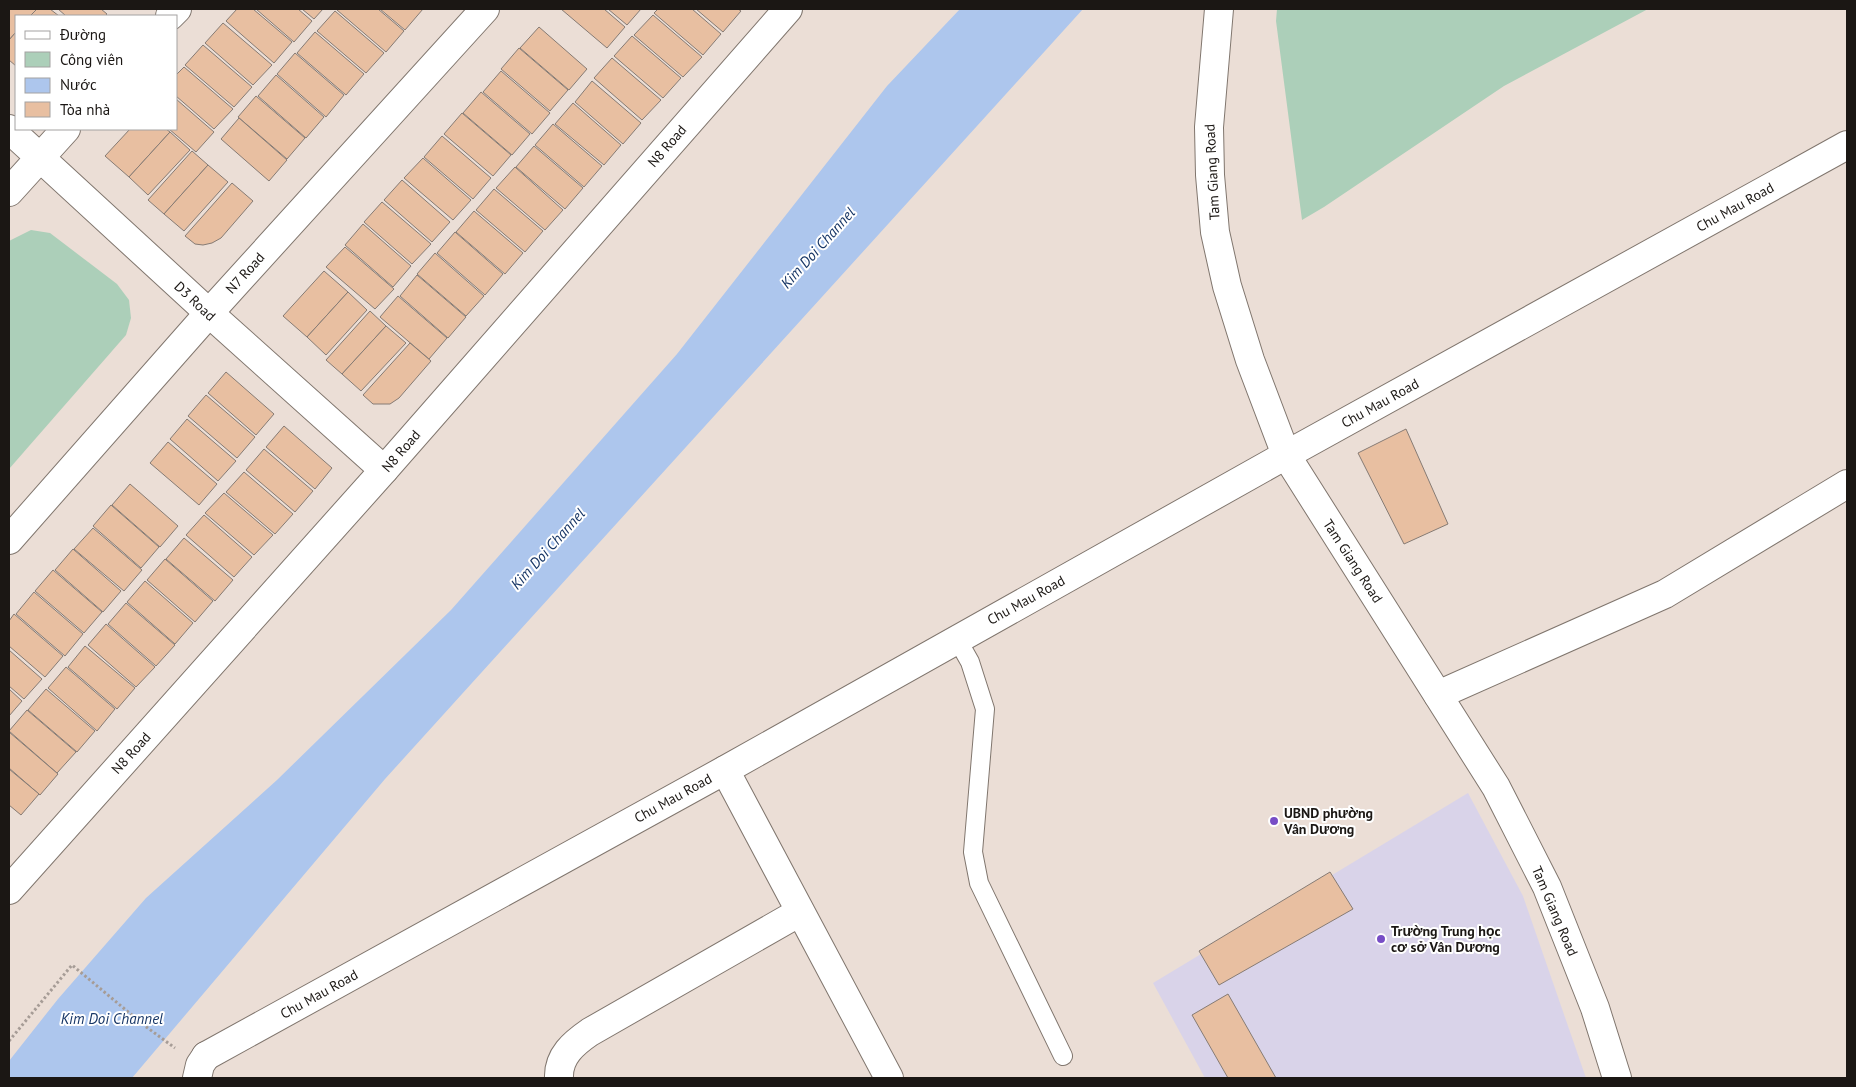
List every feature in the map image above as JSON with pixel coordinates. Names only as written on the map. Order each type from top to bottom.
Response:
[{"type":"street","name":"N7 Road","points":[[9,540],[208,313],[485,9]]},
{"type":"street","name":"N8 Road","points":[[9,890],[384,470],[788,9]]},
{"type":"street","name":"Tam Giang Road","points":[[1219,9],[1209,127],[1210,175],[1216,232],[1227,286],[1250,360],[1286,455],[1496,787],[1547,887],[1595,1008],[1617,1078]]},
{"type":"street","name":"D3 Road","points":[[9,129],[208,313],[384,470]]},
{"type":"street","points":[[9,192],[65,130]]},
{"type":"street","name":"Chu Mau Road","points":[[201,1067],[956,639],[1847,145]]},
{"type":"street","points":[[1438,695],[1666,594],[1847,484]]},
{"type":"street","points":[[725,770],[889,1078]]},
{"type":"street","points":[[559,1078],[558,1070],[564,1056],[574,1043],[800,912]]},
{"type":"lane","points":[[956,639],[970,662],[985,709],[973,852],[979,883],[1063,1056]]},
{"type":"path","points":[[9,1041],[72,965],[145,1026],[201,1067]]},
{"type":"shaded area","name":"Trường Trung học cơ sở Vân Dương","points":[[1468,793],[1523,896],[1586,1078],[1205,1078],[1153,983]]},
{"type":"green space","points":[[1277,9],[1648,9],[1504,86],[1302,220],[1276,21]]},
{"type":"green space","points":[[31,230],[50,233],[117,284],[129,300],[131,318],[126,335],[9,469],[9,241]]},
{"type":"water","name":"Kim Doi Channel","points":[[960,9],[1083,9],[385,779],[132,1078],[9,1078],[9,1061],[58,999],[146,898],[277,780],[451,610],[677,354],[887,86]]},
{"type":"building","points":[[9,9],[37,9],[31,15],[15,15],[15,33],[9,40]]},
{"type":"building","points":[[37,9],[50,9],[58,15],[31,15]]},
{"type":"building","points":[[58,9],[101,9],[107,14],[106,15],[65,15]]},
{"type":"building","points":[[237,9],[253,9],[292,42],[274,63],[226,21]]},
{"type":"building","points":[[256,9],[298,9],[312,21],[294,42]]},
{"type":"building","points":[[302,9],[323,9],[314,19]]},
{"type":"building","points":[[338,9],[378,9],[404,31],[386,52]]},
{"type":"building","points":[[380,9],[423,9],[405,30]]},
{"type":"building","points":[[561,9],[604,9],[625,27],[607,48]]},
{"type":"building","points":[[608,9],[641,9],[627,25]]},
{"type":"building","points":[[658,9],[692,9],[721,34],[703,55],[654,13]]},
{"type":"building","points":[[696,9],[738,9],[741,11],[723,32]]},
{"type":"building","points":[[335,11],[384,53],[366,73],[317,31]]},
{"type":"building","points":[[653,15],[702,57],[683,77],[634,35]]},
{"type":"building","points":[[223,23],[272,65],[253,85],[205,43]]},
{"type":"building","points":[[539,27],[587,69],[569,90],[520,48]]},
{"type":"building","points":[[315,32],[364,74],[346,95],[297,53]]},
{"type":"building","points":[[15,33],[15,65],[9,60],[9,40]]},
{"type":"building","points":[[632,36],[681,78],[663,98],[614,56]]},
{"type":"building","points":[[203,45],[252,87],[234,107],[185,65]]},
{"type":"building","points":[[519,48],[568,90],[550,111],[501,69]]},
{"type":"building","points":[[295,53],[344,95],[326,117],[277,74]]},
{"type":"building","points":[[612,58],[661,100],[642,120],[594,78]]},
{"type":"building","points":[[184,67],[233,109],[214,129],[178,98],[178,73]]},
{"type":"building","points":[[501,71],[550,113],[532,134],[483,92]]},
{"type":"building","points":[[276,75],[324,117],[306,138],[258,96]]},
{"type":"building","points":[[592,81],[641,123],[623,144],[575,102]]},
{"type":"building","points":[[481,92],[530,134],[512,155],[463,113]]},
{"type":"building","points":[[256,96],[305,138],[287,159],[238,117]]},
{"type":"building","points":[[178,101],[214,132],[196,152],[170,130],[178,130]]},
{"type":"building","points":[[573,103],[621,145],[604,165],[555,124]]},
{"type":"building","points":[[462,113],[511,155],[493,176],[444,134]]},
{"type":"building","points":[[239,118],[287,160],[269,181],[221,139]]},
{"type":"building","points":[[553,124],[602,166],[584,187],[535,145]]},
{"type":"building","points":[[129,130],[167,130],[170,132],[129,177],[105,156]]},
{"type":"building","points":[[170,132],[190,150],[148,195],[129,177]]},
{"type":"building","points":[[442,136],[491,178],[473,199],[424,157]]},
{"type":"building","points":[[534,146],[583,188],[565,209],[516,167]]},
{"type":"building","points":[[192,151],[208,165],[164,214],[148,200]]},
{"type":"building","points":[[423,158],[471,200],[453,220],[404,178]]},
{"type":"building","points":[[208,165],[228,182],[184,231],[164,214]]},
{"type":"building","points":[[515,167],[563,210],[545,230],[496,188]]},
{"type":"building","points":[[402,180],[450,222],[432,242],[384,200]]},
{"type":"building","points":[[232,183],[253,201],[221,238],[212,243],[195,244],[185,236]]},
{"type":"building","points":[[494,189],[543,231],[525,252],[476,210]]},
{"type":"building","points":[[382,202],[431,244],[412,264],[364,222]]},
{"type":"building","points":[[474,211],[523,253],[505,274],[456,232]]},
{"type":"building","points":[[363,224],[411,266],[393,287],[345,245]]},
{"type":"building","points":[[455,232],[503,274],[485,295],[437,253]]},
{"type":"building","points":[[345,247],[394,289],[375,309],[326,267]]},
{"type":"building","points":[[435,253],[484,296],[466,316],[417,274]]},
{"type":"building","points":[[324,271],[348,292],[307,337],[283,316]]},
{"type":"building","points":[[417,275],[466,317],[448,338],[400,296]]},
{"type":"building","points":[[348,292],[367,310],[326,355],[307,337]]},
{"type":"building","points":[[398,296],[447,338],[429,359],[380,317]]},
{"type":"building","points":[[370,311],[386,326],[342,374],[326,360]]},
{"type":"building","points":[[386,326],[406,343],[361,391],[342,374]]},
{"type":"building","points":[[410,343],[431,361],[399,398],[390,404],[373,404],[363,395]]},
{"type":"building","points":[[226,372],[274,414],[256,435],[208,393]]},
{"type":"building","points":[[206,395],[255,437],[237,458],[188,416]]},
{"type":"building","points":[[187,419],[236,461],[218,481],[170,439]]},
{"type":"building","points":[[284,426],[332,468],[315,489],[266,447]]},
{"type":"building","points":[[1406,429],[1448,524],[1404,544],[1358,453]]},
{"type":"building","points":[[168,442],[217,484],[199,505],[150,463]]},
{"type":"building","points":[[264,449],[313,491],[295,512],[246,470]]},
{"type":"building","points":[[244,472],[293,514],[275,534],[226,492]]},
{"type":"building","points":[[130,484],[178,526],[160,547],[112,505]]},
{"type":"building","points":[[224,493],[273,535],[254,555],[205,513]]},
{"type":"building","points":[[111,505],[159,547],[141,568],[93,526]]},
{"type":"building","points":[[204,515],[252,557],[234,577],[186,535]]},
{"type":"building","points":[[93,528],[142,570],[124,591],[74,549]]},
{"type":"building","points":[[184,538],[233,580],[215,601],[166,559]]},
{"type":"building","points":[[73,549],[121,591],[103,612],[55,570]]},
{"type":"building","points":[[165,559],[213,601],[195,622],[147,580]]},
{"type":"building","points":[[53,570],[102,612],[84,633],[35,591]]},
{"type":"building","points":[[145,581],[193,623],[175,644],[127,602]]},
{"type":"building","points":[[34,592],[83,634],[65,656],[16,614]]},
{"type":"building","points":[[126,603],[175,645],[156,666],[108,624]]},
{"type":"building","points":[[14,614],[63,656],[45,677],[9,646],[9,621]]},
{"type":"building","points":[[106,624],[155,667],[136,687],[88,645]]},
{"type":"building","points":[[85,646],[135,688],[117,709],[68,667]]},
{"type":"building","points":[[9,650],[42,679],[24,699],[9,686]]},
{"type":"building","points":[[66,667],[115,709],[97,731],[48,688]]},
{"type":"building","points":[[9,689],[22,701],[9,716]]},
{"type":"building","points":[[46,689],[95,731],[77,752],[28,710]]},
{"type":"building","points":[[27,710],[76,752],[57,773],[9,731]]},
{"type":"building","points":[[9,732],[58,774],[40,795],[9,768]]},
{"type":"building","points":[[9,769],[39,794],[21,815],[9,805]]},
{"type":"building","points":[[1330,872],[1353,909],[1219,985],[1199,951]]},
{"type":"building","points":[[1228,994],[1276,1078],[1228,1078],[1192,1015]]},
{"type":"place","name":"UBND phường Vân Dương","points":[[1274,821]]},
{"type":"place","name":"Trường Trung học cơ sở Vân Dương","points":[[1381,939]]}]
